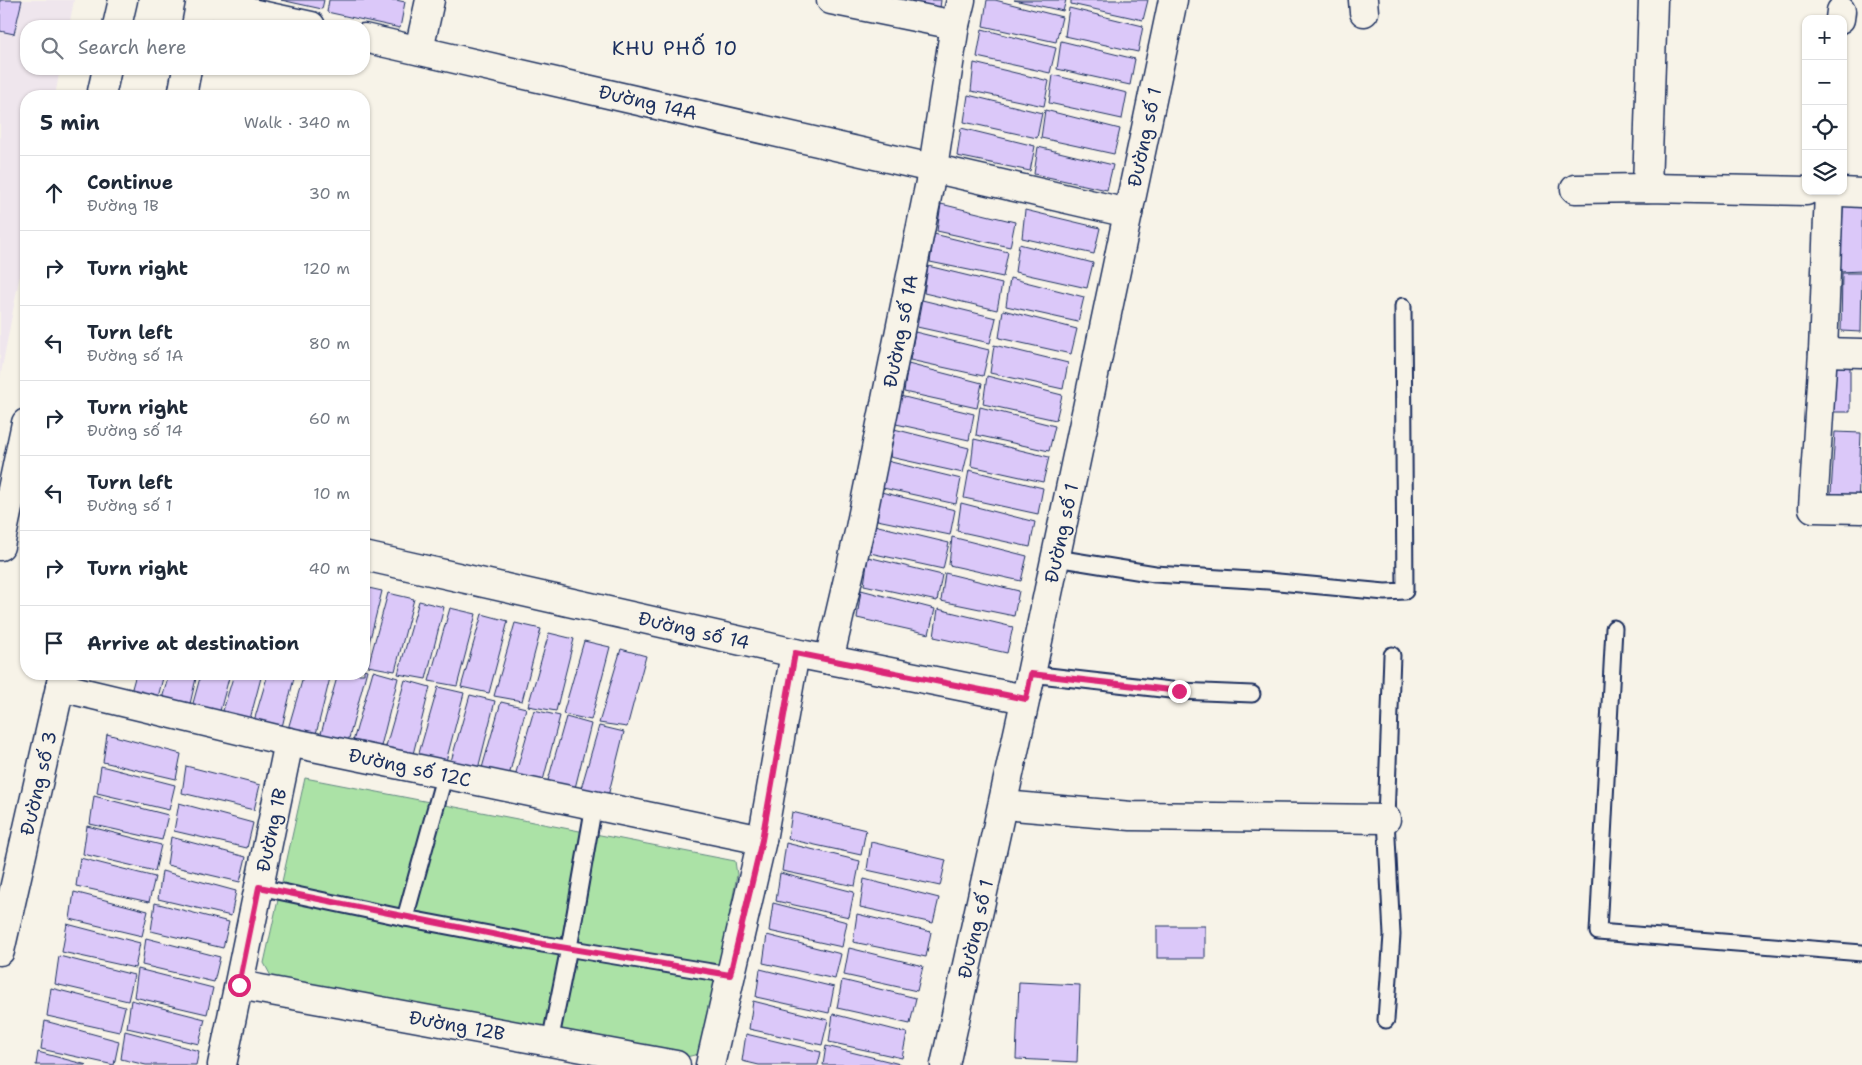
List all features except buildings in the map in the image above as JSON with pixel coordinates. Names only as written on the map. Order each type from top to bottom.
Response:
[{"type":"street","points":[[118,20],[123,0]]},
{"type":"street","points":[[419,50],[430,0]]},
{"type":"street","points":[[831,0],[958,12]]},
{"type":"street","name":"Đường số 1","points":[[945,1065],[1056,558],[1173,0]]},
{"type":"street","points":[[1647,188],[1653,0]]},
{"type":"street","points":[[199,9],[272,20]]},
{"type":"street","name":"Đường số 1A","points":[[829,660],[860,528],[933,167],[958,12]]},
{"type":"street","name":"Đường 14A","points":[[370,39],[1128,213]]},
{"type":"street","points":[[102,90],[106,75]]},
{"type":"street","points":[[183,90],[186,75]]},
{"type":"street","points":[[1575,189],[1647,188],[1802,191]]},
{"type":"street","points":[[1847,192],[1862,193]]},
{"type":"street","points":[[1829,195],[1823,352],[1813,508],[1862,509]]},
{"type":"street","points":[[1823,352],[1862,353]]},
{"type":"street","points":[[0,546],[20,449]]},
{"type":"street","name":"Đường số 14","points":[[370,557],[829,660],[1028,686]]},
{"type":"street","points":[[710,1065],[762,840],[795,653]]},
{"type":"street","name":"Đường số 12C","points":[[62,680],[289,742],[762,840]]},
{"type":"street","name":"Đường số 3","points":[[0,951],[62,680]]},
{"type":"street","name":"Đường 1B","points":[[222,1065],[289,742]]},
{"type":"street","points":[[1003,805],[1131,816],[1386,819]]},
{"type":"street","name":"Đường 12B","points":[[239,985],[676,1065]]},
{"type":"lane","points":[[1056,558],[1155,574],[1405,592],[1403,306]]},
{"type":"lane","points":[[1614,628],[1598,932],[1862,954]]},
{"type":"lane","points":[[1386,1020],[1392,936],[1386,819],[1392,655]]},
{"type":"lane","points":[[1028,686],[1252,694]]},
{"type":"lane","points":[[404,918],[445,774]]},
{"type":"lane","points":[[550,1042],[569,948],[594,805]]},
{"type":"lane","points":[[259,887],[404,918],[730,975]]},
{"type":"shaded area","points":[[0,0],[74,0],[70,20],[20,20],[20,75],[59,75],[56,90],[20,90],[20,274],[0,378]]},
{"type":"green space","points":[[305,778],[735,861],[737,875],[703,1053],[682,1058],[272,978],[264,963]]},
{"type":"district","name":"KHU PHỐ 10","points":[[675,48]]},
{"type":"route","points":[[239,985],[259,887],[404,918],[542,944],[730,975],[762,840],[795,653],[1026,699],[1031,674],[1179,691]]}]
